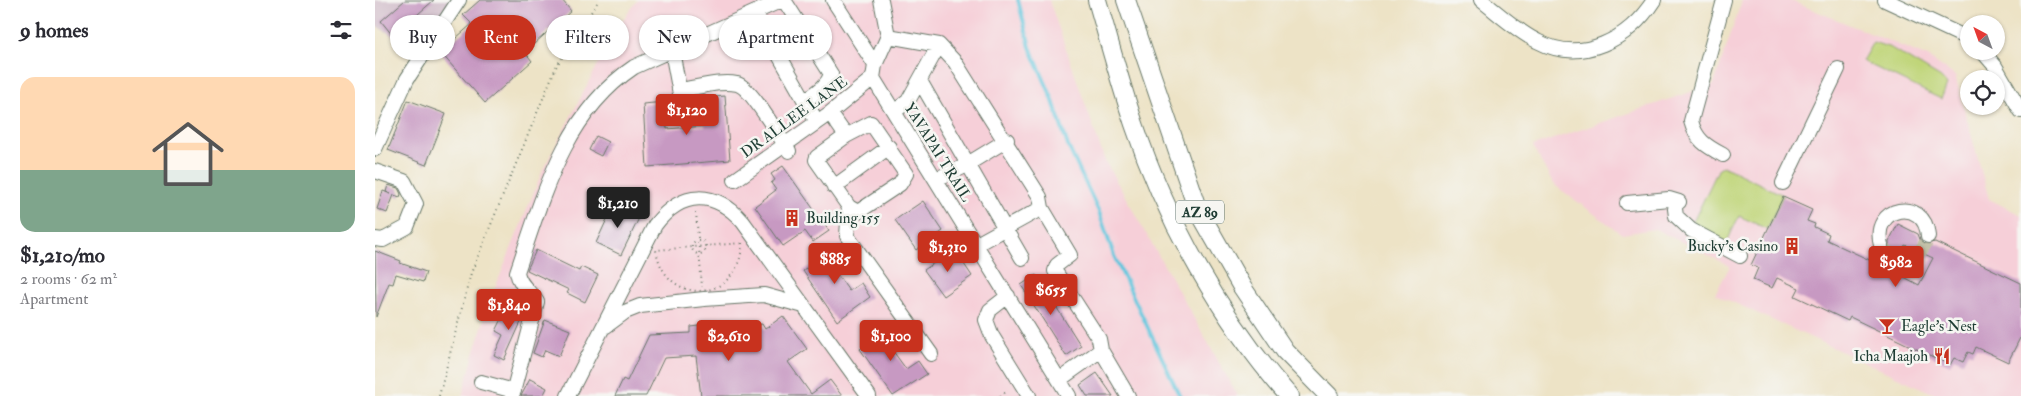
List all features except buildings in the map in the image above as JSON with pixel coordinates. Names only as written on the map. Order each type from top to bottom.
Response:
[{"type":"main road","name":"AZ 89","points":[[1097,0],[1134,125],[1171,216],[1218,300],[1259,362],[1289,396]]},
{"type":"main road","name":"AZ 89","points":[[1125,0],[1197,208],[1242,287],[1285,352],[1329,396]]},
{"type":"lane","points":[[375,149],[407,79],[459,0]]},
{"type":"lane","points":[[709,34],[783,0],[831,74],[829,81],[805,101]]},
{"type":"lane","name":"YAVAPAI TRAIL","points":[[833,0],[874,72],[894,112],[1069,396]]},
{"type":"lane","points":[[874,72],[888,36],[881,0]]},
{"type":"lane","points":[[1481,0],[1537,42],[1550,47],[1574,51],[1599,47],[1622,35],[1641,19],[1655,0]]},
{"type":"lane","points":[[1723,154],[1701,142],[1694,132],[1691,121],[1724,0]]},
{"type":"lane","points":[[1885,0],[1960,33]]},
{"type":"lane","points":[[755,13],[817,122]]},
{"type":"lane","points":[[888,36],[939,45],[955,62],[1007,140],[1040,197],[1042,208],[1070,255],[1057,265],[1055,271],[1099,339],[1101,350],[1129,396]]},
{"type":"lane","points":[[894,112],[908,101],[939,45]]},
{"type":"lane","points":[[481,382],[513,394],[537,302],[530,291],[519,282],[517,272],[563,149],[580,118],[615,80],[634,67],[651,60]]},
{"type":"lane","points":[[674,60],[681,97],[727,83],[739,84],[748,92],[787,148]]},
{"type":"lane","points":[[1990,60],[2021,111]]},
{"type":"lane","points":[[1783,183],[1838,69]]},
{"type":"lane","name":"DR ALLEE LANE","points":[[735,180],[787,148],[830,113],[874,72]]},
{"type":"lane","points":[[920,81],[1023,258]]},
{"type":"lane","points":[[830,113],[846,136]]},
{"type":"lane","points":[[869,123],[889,147],[906,174],[900,184],[858,212],[849,207],[816,160],[817,156],[869,123]]},
{"type":"lane","points":[[936,179],[969,163],[1007,140]]},
{"type":"lane","points":[[834,188],[889,147]]},
{"type":"lane","points":[[375,171],[404,181],[415,204],[407,227],[383,240],[375,239]]},
{"type":"lane","points":[[569,396],[655,225],[665,212],[679,203],[694,198],[706,198],[717,201],[732,209],[743,222],[869,396]]},
{"type":"lane","points":[[1627,203],[1669,199],[1677,205],[1676,216],[1691,230],[1740,256]]},
{"type":"lane","points":[[849,207],[847,236],[931,354]]},
{"type":"lane","points":[[1881,245],[1879,229],[1883,221],[1895,212],[1914,207],[1924,221],[1928,236]]},
{"type":"lane","points":[[975,245],[1042,208]]},
{"type":"lane","points":[[603,328],[625,312],[640,306],[764,295],[805,306]]},
{"type":"lane","points":[[1008,296],[991,310],[986,320],[992,336],[1029,396]]},
{"type":"lane","points":[[1059,380],[1101,350]]},
{"type":"path","points":[[439,396],[475,264],[555,67],[599,0]]},
{"type":"path","points":[[695,205],[703,291]]},
{"type":"path","points":[[698,240],[702,241],[706,246]]},
{"type":"path","points":[[691,247],[694,241],[698,240]]},
{"type":"path","points":[[742,243],[742,254],[732,275],[724,283],[703,291],[680,287],[667,276],[658,262],[656,250],[699,246],[742,243]]},
{"type":"path","points":[[699,254],[703,252],[706,246]]},
{"type":"path","points":[[691,247],[693,251],[699,254]]},
{"type":"path","points":[[1000,396],[1006,392]]},
{"type":"shaded area","points":[[375,0],[452,0],[442,15],[390,15],[390,34],[375,25]]},
{"type":"shaded area","points":[[638,0],[1049,0],[1105,161],[1238,396],[462,396],[489,303],[543,170],[600,60],[629,60],[629,15],[626,15]]},
{"type":"shaded area","points":[[1742,0],[1789,0],[1928,57],[1955,76],[1960,94],[1960,115],[1966,115],[1989,199],[2021,215],[2021,396],[1939,396],[1715,294],[1730,266],[1655,229],[1622,234],[1553,184],[1533,146],[1714,84]]},
{"type":"green space","points":[[1873,42],[1891,48],[1941,78],[1947,85],[1941,99],[1862,61]]},
{"type":"green space","points":[[1723,166],[1783,195],[1767,229],[1739,216],[1727,242],[1696,227],[1693,222],[1719,168]]},
{"type":"waterway","points":[[1018,0],[1030,47],[1052,98],[1068,146],[1099,212],[1114,256],[1180,396]]},
{"type":"tunnel","points":[[1881,245],[1893,256],[1907,258],[1920,251],[1928,236]]},
{"type":"place","name":"Building 155","points":[[792,218]]},
{"type":"place","name":"Bucky's Casino","points":[[1792,246]]},
{"type":"place","name":"Eagle's Nest","points":[[1887,326]]},
{"type":"place","name":"Icha Maajoh","points":[[1942,356]]}]
